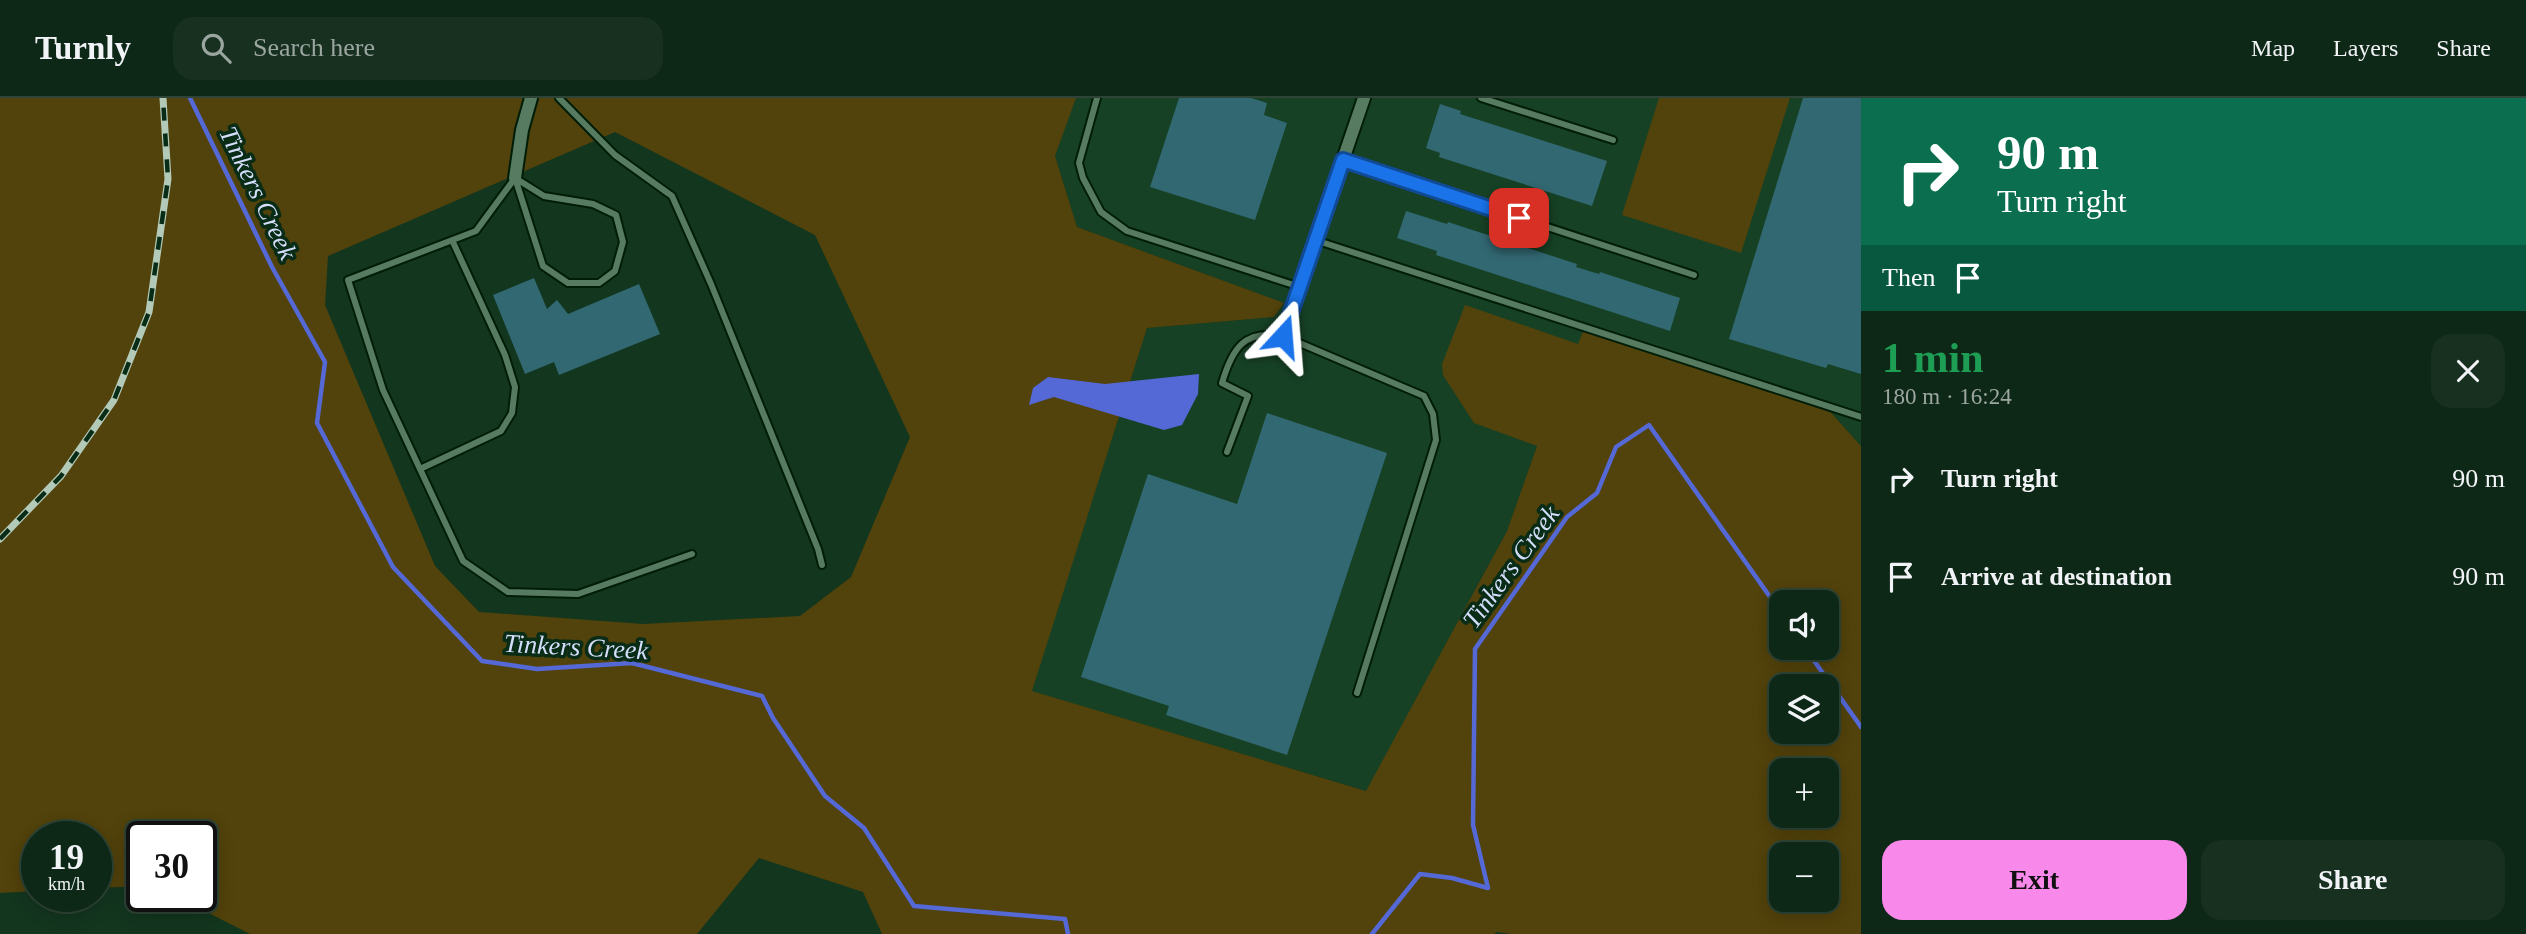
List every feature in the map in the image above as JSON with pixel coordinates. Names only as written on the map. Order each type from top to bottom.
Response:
[{"type":"street","points":[[515,178],[522,130],[531,98]]},
{"type":"street","points":[[1283,336],[1364,98]]},
{"type":"lane","points":[[559,98],[615,155],[673,196],[822,565]]},
{"type":"lane","points":[[1097,98],[1079,163],[1083,178],[1101,212],[1127,231],[1300,287]]},
{"type":"lane","points":[[1481,98],[1613,140]]},
{"type":"lane","points":[[1343,160],[1694,275]]},
{"type":"lane","points":[[515,178],[544,196],[593,204],[616,215],[623,242],[615,271],[598,283],[568,283],[544,266],[515,178]]},
{"type":"lane","points":[[515,178],[476,231],[348,280],[383,390],[463,561],[508,592],[578,594],[692,554]]},
{"type":"lane","points":[[420,469],[501,431],[512,413],[515,387],[505,355],[452,240]]},
{"type":"lane","points":[[1315,240],[1861,416]]},
{"type":"lane","points":[[1227,452],[1248,396],[1222,383],[1229,360],[1247,339],[1264,332],[1283,336],[1424,396],[1433,414],[1436,440],[1357,693]]},
{"type":"shaded area","points":[[0,98],[1076,98],[1055,156],[1077,227],[1284,303],[1274,317],[1147,328],[1032,691],[1366,791],[1507,531],[1537,446],[1474,423],[1443,375],[1442,364],[1465,305],[1578,344],[1585,327],[1824,405],[1861,446],[1861,934],[882,934],[863,892],[759,858],[697,934],[250,934],[207,912],[217,912],[217,821],[126,821],[126,887],[112,887],[112,821],[21,821],[21,892],[0,893]],"holes":[[[615,132],[815,235],[910,437],[851,577],[800,616],[643,624],[479,612],[435,566],[325,305],[328,256]]]},
{"type":"shaded area","points":[[1074,98],[1861,98],[1861,446],[1824,405],[1537,446],[1507,531],[1367,791],[1031,691],[1147,328],[1274,317],[1284,303],[1077,227],[1055,156]]},
{"type":"shaded area","points":[[1659,98],[1790,98],[1741,253],[1622,215]]},
{"type":"water","points":[[1199,374],[1198,394],[1182,425],[1164,430],[1054,397],[1029,405],[1033,388],[1048,377],[1105,384]]},
{"type":"building","points":[[1179,98],[1251,98],[1267,103],[1264,115],[1287,123],[1255,220],[1150,187]]},
{"type":"building","points":[[1803,98],[1861,98],[1861,374],[1828,364],[1826,368],[1729,339]]},
{"type":"building","points":[[1440,104],[1461,111],[1460,114],[1607,161],[1592,206],[1439,157],[1440,153],[1426,148]]},
{"type":"building","points":[[1406,211],[1447,224],[1448,222],[1577,264],[1576,267],[1680,298],[1670,331],[1436,255],[1437,251],[1397,238]]},
{"type":"building","points":[[534,278],[547,309],[557,300],[568,314],[639,284],[660,334],[559,375],[554,362],[525,374],[493,295]]},
{"type":"building","points":[[1267,413],[1387,453],[1287,755],[1166,715],[1169,706],[1081,677],[1148,474],[1237,504]]},
{"type":"waterway","name":"Tinkers Creek","points":[[190,98],[272,267],[325,362],[317,423],[393,567],[482,661],[537,669],[632,663],[762,696],[773,718],[825,796],[864,828],[914,906],[1065,919],[1068,934]]},
{"type":"waterway","name":"Tinkers Creek","points":[[1372,934],[1420,874],[1452,878],[1488,888],[1473,825],[1475,649],[1567,517],[1597,493],[1616,447],[1649,425],[1769,596]]},
{"type":"waterway","name":"Tinkers Creek","points":[[1814,660],[1861,727]]},
{"type":"railway","points":[[0,539],[61,476],[114,400],[149,312],[168,179],[163,98]]},
{"type":"route","points":[[1283,336],[1343,160],[1519,218]]}]
